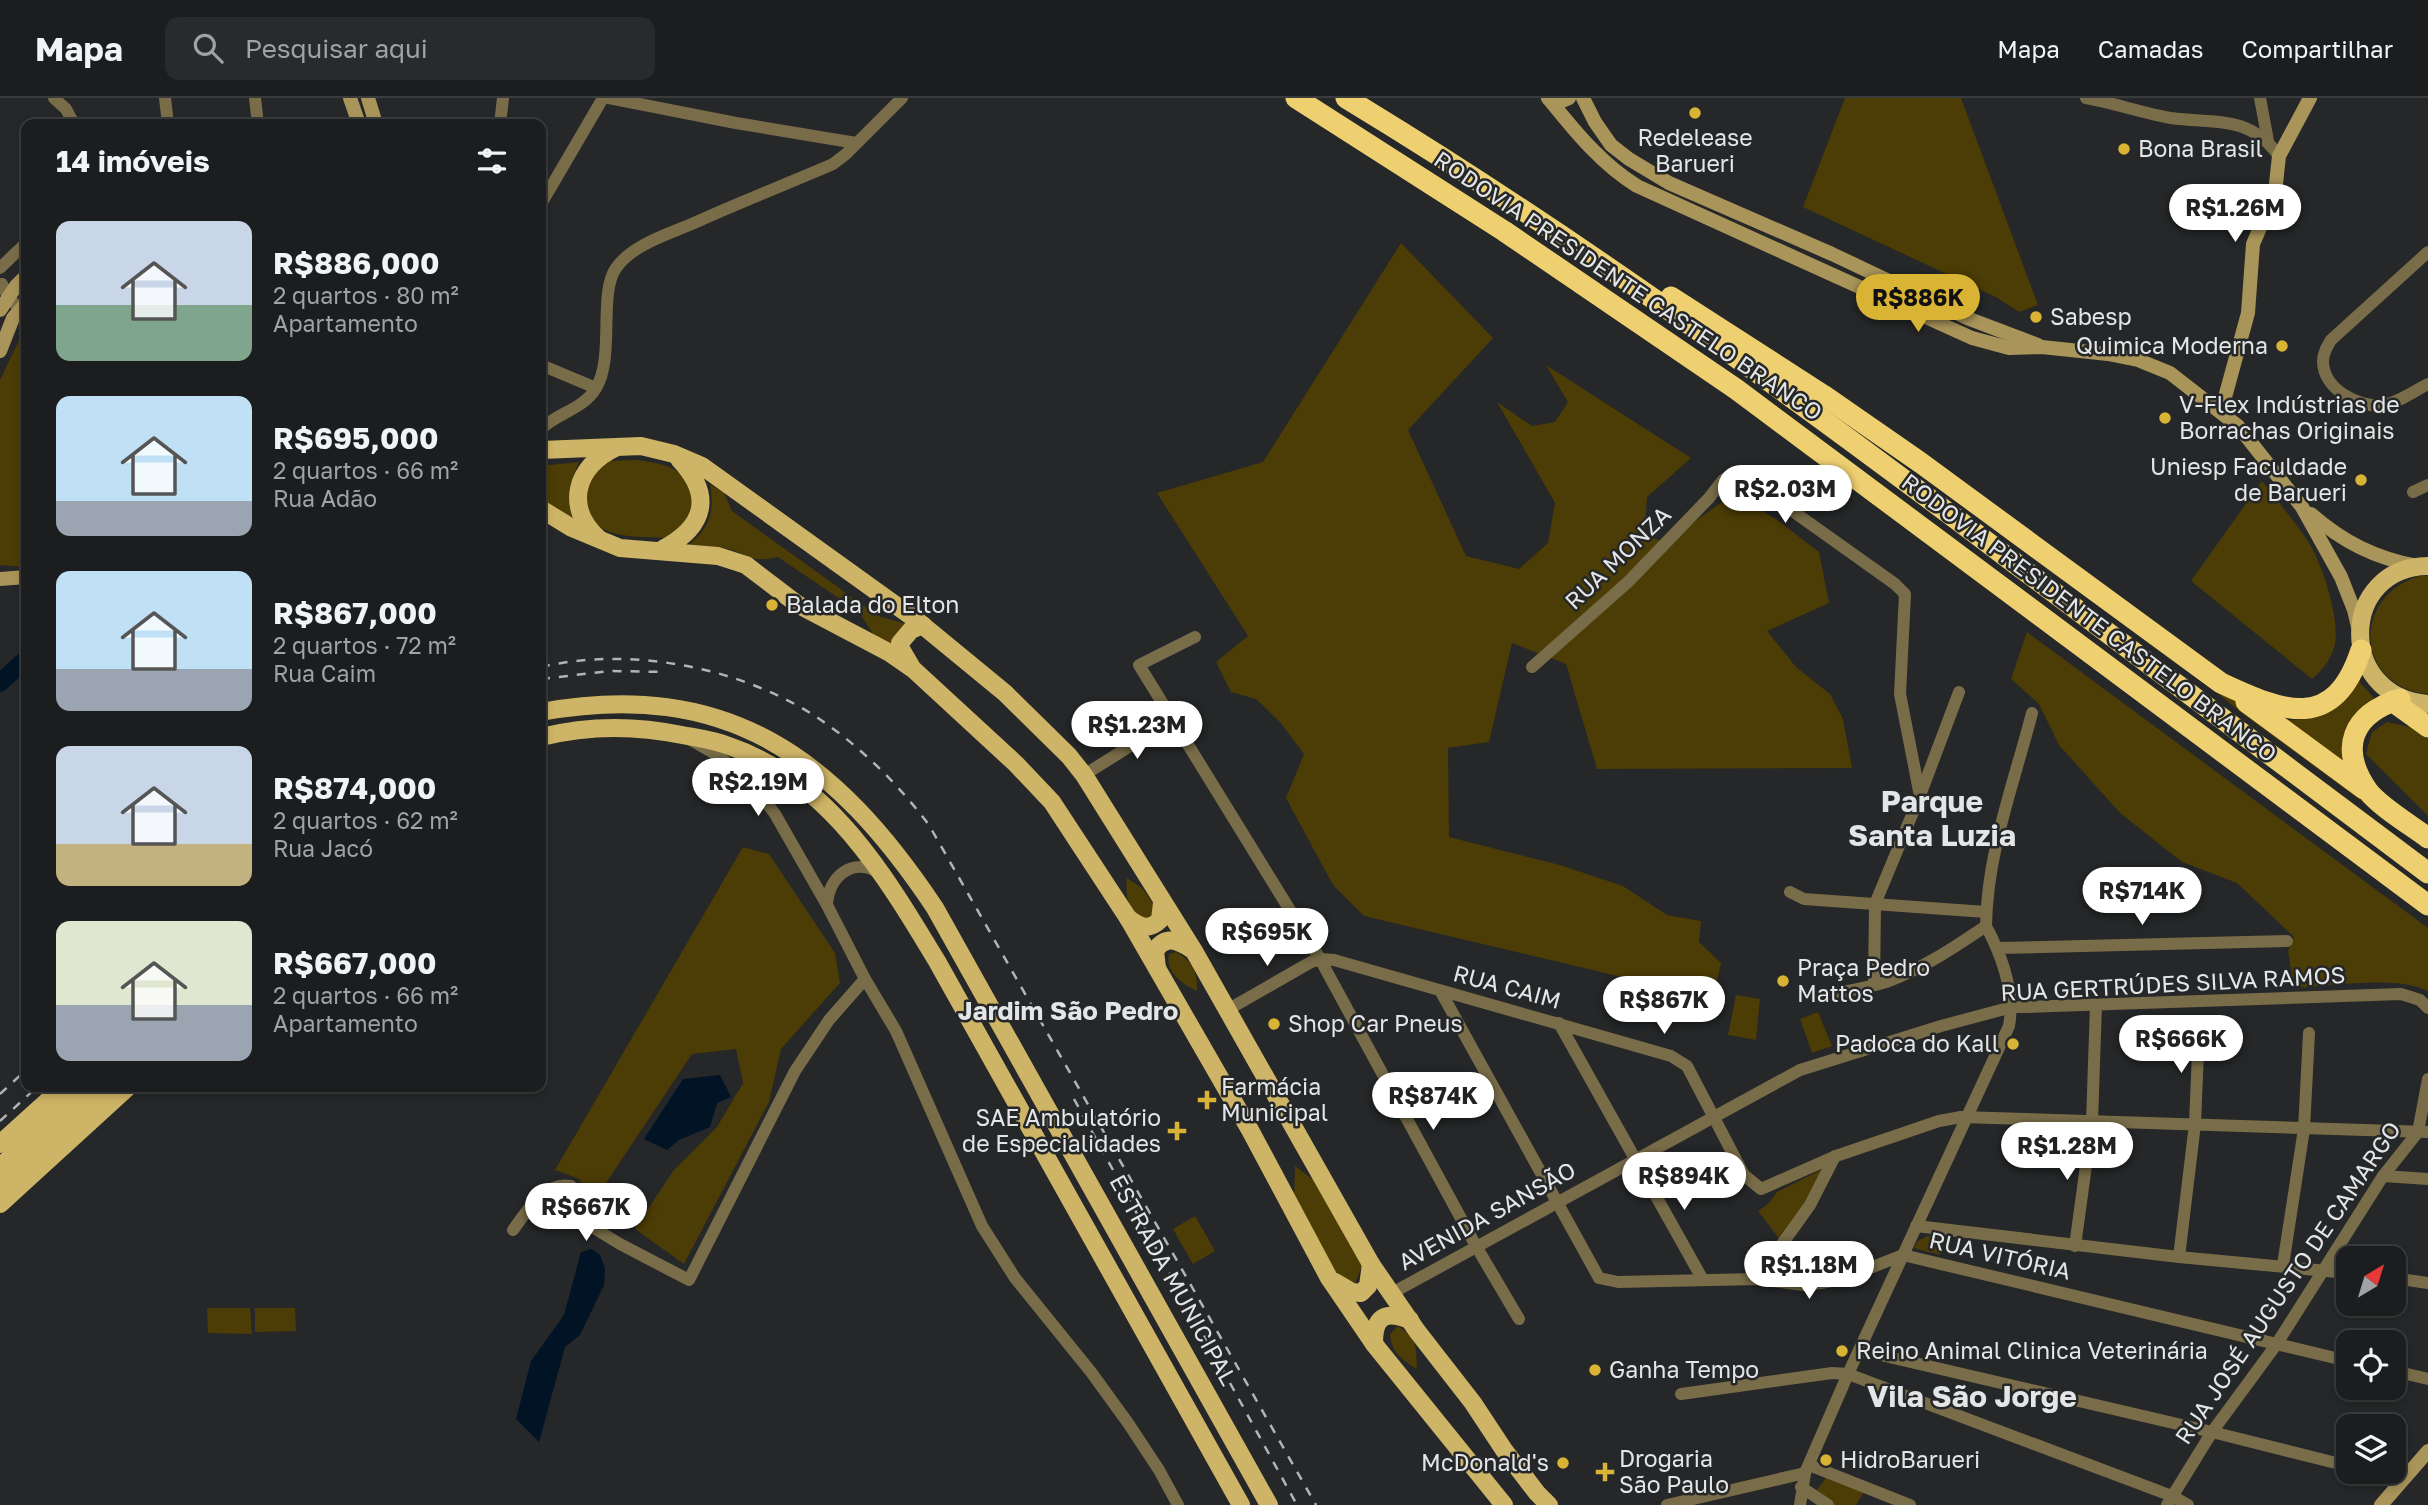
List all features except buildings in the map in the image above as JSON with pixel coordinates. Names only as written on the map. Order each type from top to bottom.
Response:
[{"type":"highway","name":"RODOVIA PRESIDENTE CASTELO BRANCO","points":[[1296,98],[1504,231],[1736,388],[2428,905]]},
{"type":"highway","name":"RODOVIA PRESIDENTE CASTELO BRANCO","points":[[1346,98],[1449,160],[1625,279],[1894,471],[2428,873]]},
{"type":"highway","points":[[1516,205],[1591,244],[1823,394],[2221,683],[2428,838]]},
{"type":"highway","points":[[2221,683],[2281,708],[2301,710],[2318,706],[2332,698],[2346,684],[2355,669],[2360,642]]},
{"type":"highway","points":[[2369,792],[2355,764],[2353,737],[2363,720],[2372,711],[2413,704],[2428,727]]},
{"type":"main road","points":[[546,450],[641,446],[674,454],[702,466],[923,625],[1041,725],[1084,775],[1194,951],[1371,1264],[1537,1493],[1549,1505]]},
{"type":"main road","points":[[602,541],[589,527],[580,511],[580,484],[590,464],[618,447]]},
{"type":"main road","points":[[663,550],[692,526],[700,505],[699,485],[674,454]]},
{"type":"main road","points":[[546,512],[572,528],[620,548],[718,555],[746,565],[797,604],[890,653],[913,669],[1044,792],[1128,918],[1254,1138],[1329,1278],[1374,1344],[1504,1505]]},
{"type":"main road","points":[[546,522],[572,528]]},
{"type":"main road","points":[[2413,704],[2378,683],[2365,662],[2360,642],[2361,620],[2372,594],[2392,576],[2423,566]]},
{"type":"main road","points":[[913,669],[900,643],[911,630],[923,625]]},
{"type":"main road","name":"ESTRADA MUNICIPAL","points":[[546,712],[634,703],[677,708],[723,719],[748,729],[798,757],[828,780],[883,836],[935,908],[1269,1505]]},
{"type":"main road","points":[[546,736],[597,727],[657,729],[728,745],[748,753],[788,777],[826,808],[886,878],[945,975],[1241,1505]]},
{"type":"main road","points":[[1128,918],[1141,927],[1153,926],[1160,918],[1162,902]]},
{"type":"main road","points":[[1158,971],[1156,951],[1163,942],[1180,941],[1194,951]]},
{"type":"main road","points":[[0,1144],[57,1092]]},
{"type":"main road","points":[[0,1167],[80,1092]]},
{"type":"main road","points":[[0,1185],[99,1092]]},
{"type":"main road","points":[[0,1204],[123,1092]]},
{"type":"main road","points":[[1329,1278],[1345,1289],[1361,1293],[1368,1286],[1371,1264]]},
{"type":"main road","points":[[1374,1344],[1374,1328],[1381,1319],[1392,1315],[1410,1320]]},
{"type":"main road","points":[[1254,1479],[1262,1505]]},
{"type":"street","points":[[54,98],[66,109],[71,119]]},
{"type":"street","points":[[164,98],[167,119]]},
{"type":"street","points":[[255,98],[257,119]]},
{"type":"street","points":[[350,98],[357,119]]},
{"type":"street","points":[[368,98],[374,119]]},
{"type":"street","points":[[501,119],[503,98]]},
{"type":"street","points":[[546,196],[606,98],[856,143]]},
{"type":"street","points":[[546,424],[581,404],[596,388],[605,351],[610,282],[625,257],[658,239],[833,164],[902,98]]},
{"type":"street","points":[[1548,98],[1562,101],[1569,98]]},
{"type":"street","points":[[1548,98],[1608,165],[1646,191],[1972,338],[2009,348],[2042,347],[2108,354],[2151,364],[2170,373],[2238,426],[2302,507],[2341,577],[2354,610],[2360,642]]},
{"type":"street","points":[[1583,98],[1611,145],[1669,183],[1820,249],[1967,318],[2042,347]]},
{"type":"street","points":[[2086,98],[2170,117],[2220,120],[2240,126],[2269,141]]},
{"type":"street","points":[[2260,98],[2269,141],[2279,156]]},
{"type":"street","points":[[2221,412],[2248,313],[2253,244],[2275,193],[2279,156],[2310,98]]},
{"type":"street","points":[[2428,244],[2423,256],[2330,340],[2323,362],[2327,375],[2337,388],[2350,400],[2370,406],[2387,405],[2428,384]]},
{"type":"street","points":[[0,268],[21,248]]},
{"type":"street","points":[[4,287],[21,278]]},
{"type":"street","points":[[4,287],[21,304]]},
{"type":"street","points":[[0,310],[4,287]]},
{"type":"street","points":[[0,351],[13,318],[21,308]]},
{"type":"street","points":[[546,367],[596,388]]},
{"type":"street","name":"RUA MONZA","points":[[1532,667],[1628,582],[1686,523],[1723,480],[1732,474],[1742,475],[1895,584],[1905,594],[1900,694],[1920,796]]},
{"type":"street","points":[[2413,492],[2428,485]]},
{"type":"street","points":[[2302,507],[2329,530],[2365,552],[2387,560],[2423,566]]},
{"type":"street","points":[[0,579],[21,577]]},
{"type":"street","points":[[1195,637],[1139,664],[1320,959],[1476,1247],[1519,1319]]},
{"type":"street","points":[[1874,985],[1875,904],[1959,692]]},
{"type":"street","points":[[1800,1505],[1801,1487],[1807,1469],[1848,1374],[2009,1026],[2012,1007],[1998,948],[1986,919],[1994,854],[2032,713]]},
{"type":"street","points":[[1084,775],[1173,719]]},
{"type":"street","points":[[681,735],[737,769],[756,787],[775,814],[905,1050],[972,1204],[997,1251],[1015,1278],[1091,1371],[1159,1470],[1178,1505]]},
{"type":"street","points":[[827,905],[830,885],[847,870],[864,867],[886,878]]},
{"type":"street","points":[[1790,892],[1804,899],[1875,904],[1986,919]]},
{"type":"street","points":[[1838,993],[1874,985],[1918,967],[1949,950],[1986,919]]},
{"type":"street","points":[[1998,948],[2287,941]]},
{"type":"street","points":[[1229,1009],[1320,959]]},
{"type":"street","name":"RUA CAIM","points":[[1320,959],[1334,960],[1676,1058],[1687,1066],[1744,1175],[1761,1189],[1776,1185],[1836,1156]]},
{"type":"street","points":[[513,1230],[546,1191],[564,1184],[571,1185],[585,1205],[582,1217],[584,1222],[689,1280],[795,1071],[829,1020],[865,979]]},
{"type":"street","points":[[1441,992],[1556,1201]]},
{"type":"street","name":"RUA GERTRÚDES SILVA RAMOS","points":[[1715,1118],[1786,1077],[1820,1062],[2012,1007],[2401,994],[2420,1000],[2428,1008]]},
{"type":"street","points":[[2075,1246],[2092,1122],[2096,1005]]},
{"type":"street","points":[[1559,1023],[1703,1280]]},
{"type":"street","points":[[2179,1257],[2195,1125],[2199,1027]]},
{"type":"street","points":[[2283,1265],[2304,1129],[2309,1033]]},
{"type":"street","name":"RUA JOSÉ AUGUSTO DE CAMARGO","points":[[2170,1501],[2211,1432],[2276,1345],[2383,1176],[2423,1132],[2428,1079]]},
{"type":"street","points":[[1757,1279],[1810,1205],[1836,1156],[1939,1121],[1968,1117],[2423,1132]]},
{"type":"street","name":"AVENIDA SANSÃO","points":[[1391,1293],[1556,1201],[1715,1118]]},
{"type":"street","points":[[2383,1176],[2428,1179]]},
{"type":"street","name":"RUA VITÓRIA","points":[[1556,1201],[1599,1278],[1618,1282],[1757,1279],[1803,1284],[1821,1283],[1842,1279],[1903,1255],[2336,1358]]},
{"type":"street","points":[[1916,1226],[2075,1246],[2336,1271]]},
{"type":"street","points":[[2406,1280],[2428,1283]]},
{"type":"street","points":[[1859,1350],[2336,1463]]},
{"type":"street","points":[[1681,1394],[1832,1373],[1848,1374],[2170,1501],[2188,1505]]},
{"type":"street","points":[[2406,1374],[2428,1379]]},
{"type":"street","points":[[2406,1476],[2428,1451]]},
{"type":"street","points":[[1667,1505],[1807,1469],[1910,1505]]},
{"type":"street","points":[[2381,1505],[2399,1484]]},
{"type":"street","points":[[1801,1487],[1828,1505]]},
{"type":"shaded area","points":[[1845,98],[1961,98],[2038,305],[2019,312],[1996,297],[1803,207]]},
{"type":"shaded area","points":[[1401,243],[1493,338],[1408,430],[1466,556],[1519,569],[1548,543],[1555,503],[1497,402],[1532,426],[1555,422],[1568,402],[1546,365],[1691,458],[1647,497],[1644,536],[1667,542],[1734,493],[1777,520],[1819,552],[1829,603],[1767,631],[1796,667],[1830,694],[1843,719],[1852,768],[1597,769],[1566,664],[1512,643],[1489,742],[1448,748],[1449,837],[1560,865],[1623,886],[1667,915],[1701,921],[1699,942],[1721,963],[1717,981],[1664,987],[1364,916],[1333,885],[1286,798],[1304,754],[1280,722],[1256,699],[1231,692],[1216,662],[1248,636],[1157,493],[1263,462]]},
{"type":"shaded area","points":[[21,336],[21,567],[0,565],[0,380]]},
{"type":"shaded area","points":[[639,460],[663,465],[678,472],[691,490],[693,505],[688,519],[668,538],[610,532],[592,520],[586,510],[584,486],[601,461]]},
{"type":"shaded area","points":[[579,462],[571,490],[573,519],[546,503],[546,465]]},
{"type":"shaded area","points":[[2262,481],[2308,541],[2329,591],[2335,620],[2335,644],[2326,663],[2312,679],[2191,581]]},
{"type":"shaded area","points":[[710,484],[724,493],[732,511],[878,616],[907,624],[894,647],[873,634],[859,612],[778,557],[757,559],[729,549],[689,545],[702,531],[709,518],[712,503]]},
{"type":"shaded area","points":[[2419,576],[2428,576],[2428,694],[2404,688],[2387,676],[2375,660],[2371,641],[2372,621],[2381,603],[2396,587]]},
{"type":"shaded area","points":[[2027,632],[2428,928],[2428,991],[2415,986],[2381,982],[2294,988],[2288,951],[2294,937],[2237,883],[2182,862],[2120,813],[2059,745],[2039,704],[2011,679]]},
{"type":"shaded area","points":[[2177,659],[2288,720],[2312,718],[2330,712],[2345,700],[2358,680],[2374,698],[2358,712],[2351,725],[2346,761],[2423,846],[2239,711]]},
{"type":"shaded area","points":[[2387,722],[2410,727],[2428,739],[2428,816],[2366,754],[2372,732]]},
{"type":"shaded area","points":[[743,847],[769,854],[835,953],[840,983],[781,1049],[769,1102],[684,1264],[635,1229],[673,1171],[717,1127],[743,1083],[736,1049],[692,1054],[592,1204],[579,1179],[555,1170]]},
{"type":"shaded area","points":[[1127,878],[1142,888],[1154,905],[1152,923],[1138,916],[1130,906]]},
{"type":"shaded area","points":[[1176,952],[1193,968],[1197,991],[1180,981],[1172,972],[1169,954]]},
{"type":"shaded area","points":[[1736,995],[1760,999],[1756,1040],[1728,1035]]},
{"type":"shaded area","points":[[1818,1012],[1832,1046],[1812,1053],[1800,1019]]},
{"type":"shaded area","points":[[1295,1166],[1316,1182],[1362,1266],[1355,1283],[1339,1277],[1294,1198]]},
{"type":"shaded area","points":[[1824,1170],[1781,1241],[1758,1211],[1768,1204],[1777,1192]]},
{"type":"shaded area","points":[[1195,1216],[1215,1251],[1193,1264],[1173,1229]]},
{"type":"shaded area","points":[[1927,1236],[1945,1238],[1940,1255],[1914,1248],[1918,1241]]},
{"type":"shaded area","points":[[207,1308],[250,1308],[252,1334],[208,1333]]},
{"type":"shaded area","points":[[255,1308],[295,1308],[296,1331],[255,1332]]},
{"type":"shaded area","points":[[1398,1326],[1415,1344],[1417,1369],[1395,1351],[1390,1334]]},
{"type":"shaded area","points":[[1827,1477],[1864,1492],[1856,1505],[1833,1505],[1815,1492]]},
{"type":"water","points":[[720,1075],[731,1097],[717,1103],[710,1127],[679,1140],[667,1150],[644,1139],[683,1079]]},
{"type":"water","points":[[592,1249],[600,1255],[605,1269],[604,1285],[580,1335],[565,1347],[539,1442],[516,1419],[531,1361],[564,1315],[581,1252]]},
{"type":"waterway","points":[[0,683],[21,664]]},
{"type":"railway","points":[[546,666],[575,661],[647,660],[720,674],[755,686],[788,700],[818,718],[864,754],[905,795],[929,825],[1316,1505]]},
{"type":"railway","points":[[546,678],[610,671],[666,672]]},
{"type":"railway","points":[[0,1094],[21,1075]]},
{"type":"railway","points":[[0,1121],[32,1092]]},
{"type":"railway","points":[[1074,1099],[1297,1505]]},
{"type":"place","name":"Redelease Barueri","points":[[1695,113]]},
{"type":"place","name":"Bona Brasil","points":[[2124,149]]},
{"type":"place","name":"Sabesp","points":[[2036,317]]},
{"type":"place","name":"Quimica Moderna","points":[[2282,346]]},
{"type":"place","name":"V-Flex Indústrias de Borrachas Originais","points":[[2165,418]]},
{"type":"place","name":"Uniesp Faculdade de Barueri","points":[[2361,480]]},
{"type":"place","name":"Balada do Elton","points":[[772,605]]},
{"type":"place","name":"Praça Pedro Mattos","points":[[1783,981]]},
{"type":"place","name":"Shop Car Pneus","points":[[1274,1024]]},
{"type":"place","name":"Padoca do Kall","points":[[2013,1044]]},
{"type":"place","name":"Farmácia Municipal","points":[[1207,1100]]},
{"type":"place","name":"SAE Ambulatório de Especialidades","points":[[1177,1131]]},
{"type":"place","name":"Reino Animal Clinica Veterinária","points":[[1842,1351]]},
{"type":"place","name":"Ganha Tempo","points":[[1595,1370]]},
{"type":"place","name":"HidroBarueri","points":[[1826,1460]]},
{"type":"place","name":"McDonald's","points":[[1563,1463]]},
{"type":"place","name":"Drogaria São Paulo","points":[[1605,1472]]},
{"type":"district","name":"Parque Santa Luzia","points":[[1932,819]]},
{"type":"district","name":"Jardim São Pedro","points":[[1068,1011]]},
{"type":"district","name":"Vila São Jorge","points":[[1972,1397]]}]
